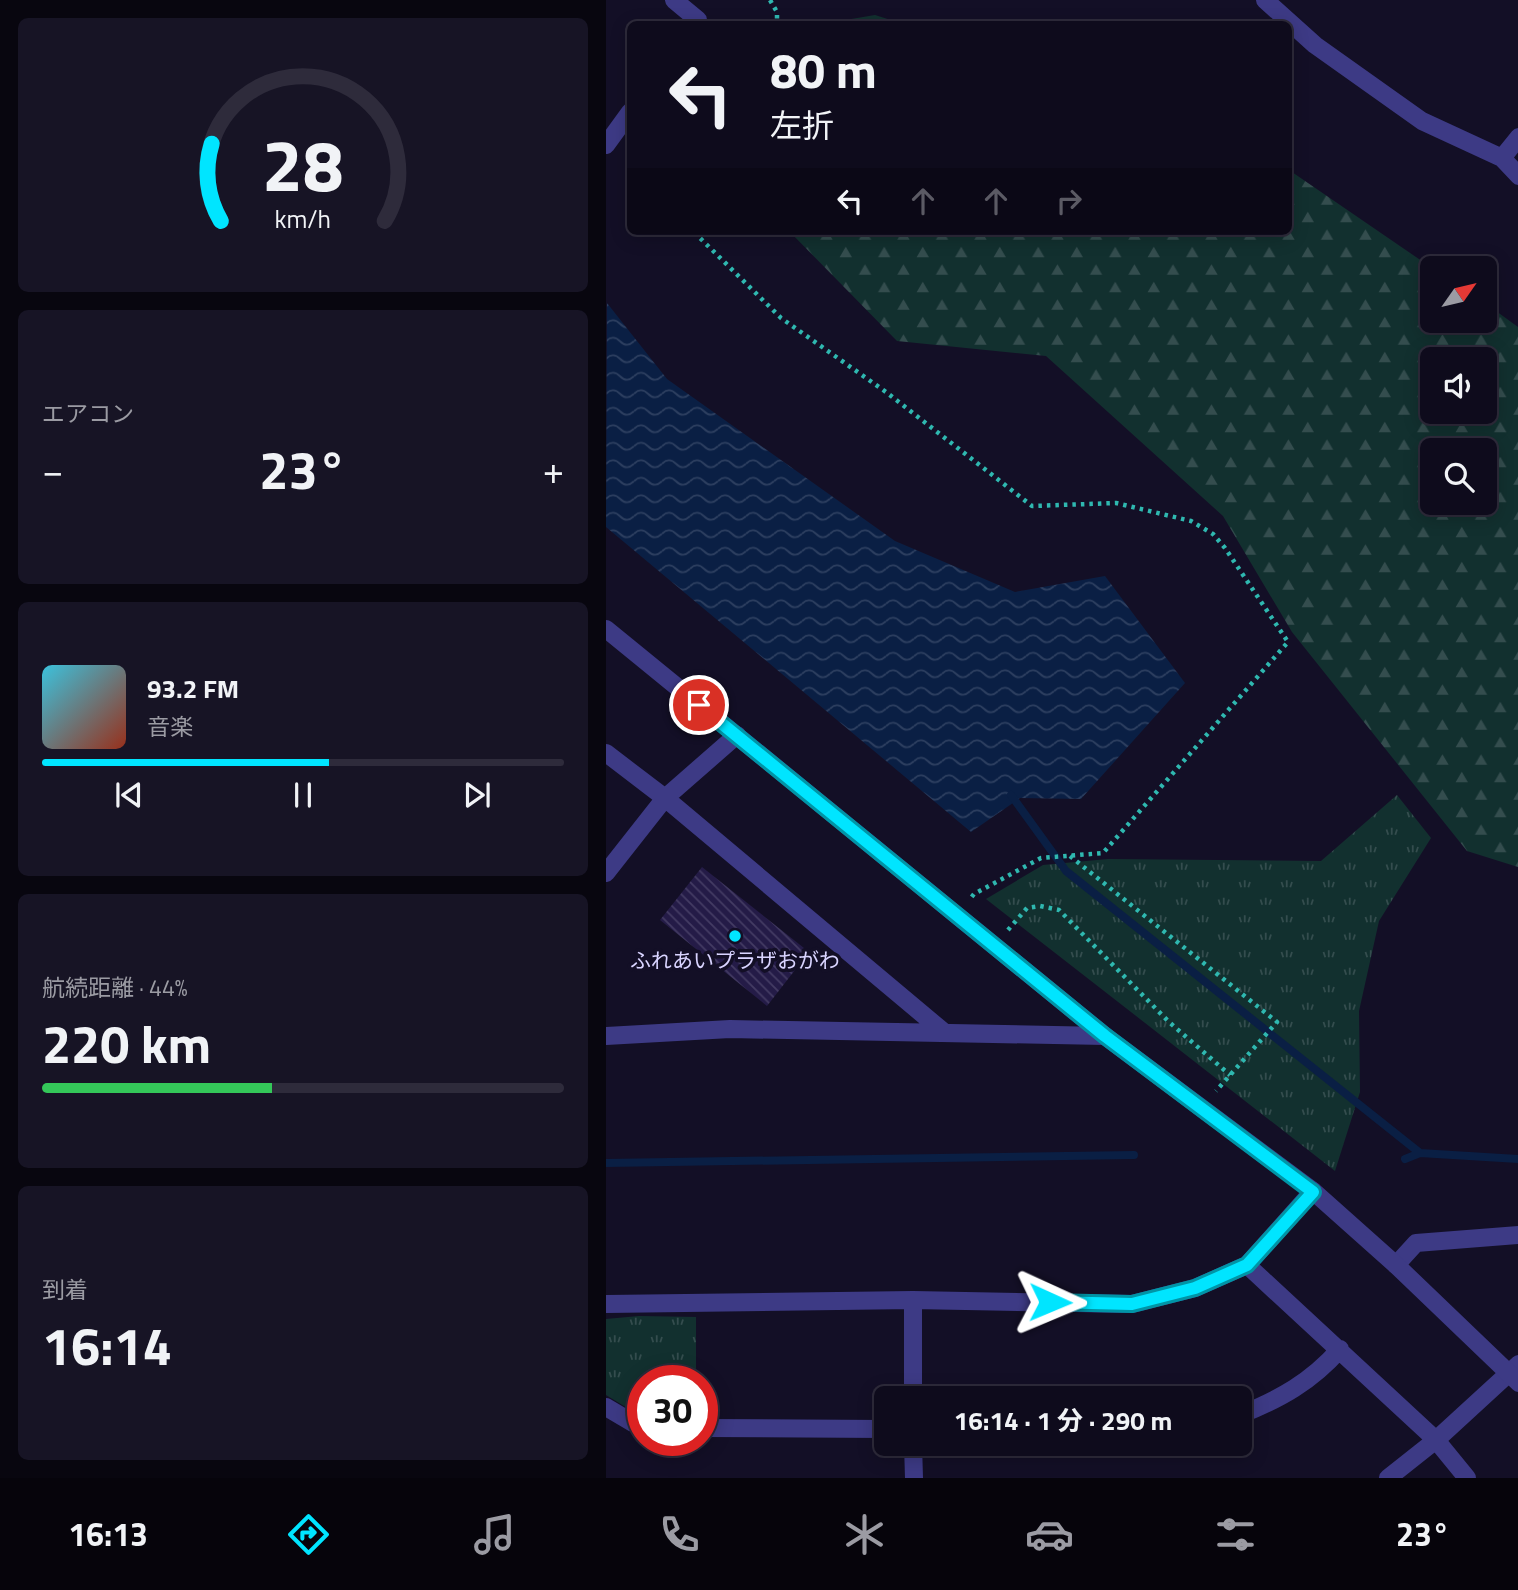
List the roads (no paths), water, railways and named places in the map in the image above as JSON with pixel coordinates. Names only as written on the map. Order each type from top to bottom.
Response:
[{"type":"street","points":[[674,0],[697,21]]},
{"type":"street","points":[[1265,0],[1288,21]]},
{"type":"street","points":[[1292,24],[1315,45],[1422,121],[1502,158],[1518,176]]},
{"type":"street","points":[[606,145],[627,115]]},
{"type":"street","points":[[1502,158],[1518,137]]},
{"type":"street","points":[[606,629],[1105,1036],[1313,1192],[1515,1373],[1388,1478]]},
{"type":"street","points":[[606,873],[665,798],[737,735]]},
{"type":"street","points":[[606,753],[665,798],[945,1033]]},
{"type":"street","points":[[606,1035],[730,1029],[1105,1036]]},
{"type":"street","points":[[606,1304],[913,1300],[1132,1304],[1195,1288],[1247,1265],[1313,1192]]},
{"type":"street","points":[[1396,1265],[1416,1243],[1518,1235]]},
{"type":"street","points":[[1247,1265],[1436,1440],[1467,1478]]},
{"type":"street","points":[[913,1300],[913,1386]]},
{"type":"street","points":[[1252,1410],[1279,1399],[1323,1368],[1340,1349]]},
{"type":"street","points":[[606,1407],[627,1419]]},
{"type":"street","points":[[718,1428],[874,1429]]},
{"type":"street","points":[[913,1456],[913,1478]]},
{"type":"water","points":[[607,303],[667,379],[895,541],[1015,592],[1105,576],[1185,683],[1081,799],[1020,798],[971,832],[606,527]]},
{"type":"waterway","points":[[1011,795],[1066,871],[1420,1153]]},
{"type":"waterway","points":[[1405,1159],[1420,1153],[1519,1159]]},
{"type":"waterway","points":[[606,1163],[1134,1155]]},
{"type":"place","name":"ふれあいプラザおがわ","points":[[735,936]]}]
